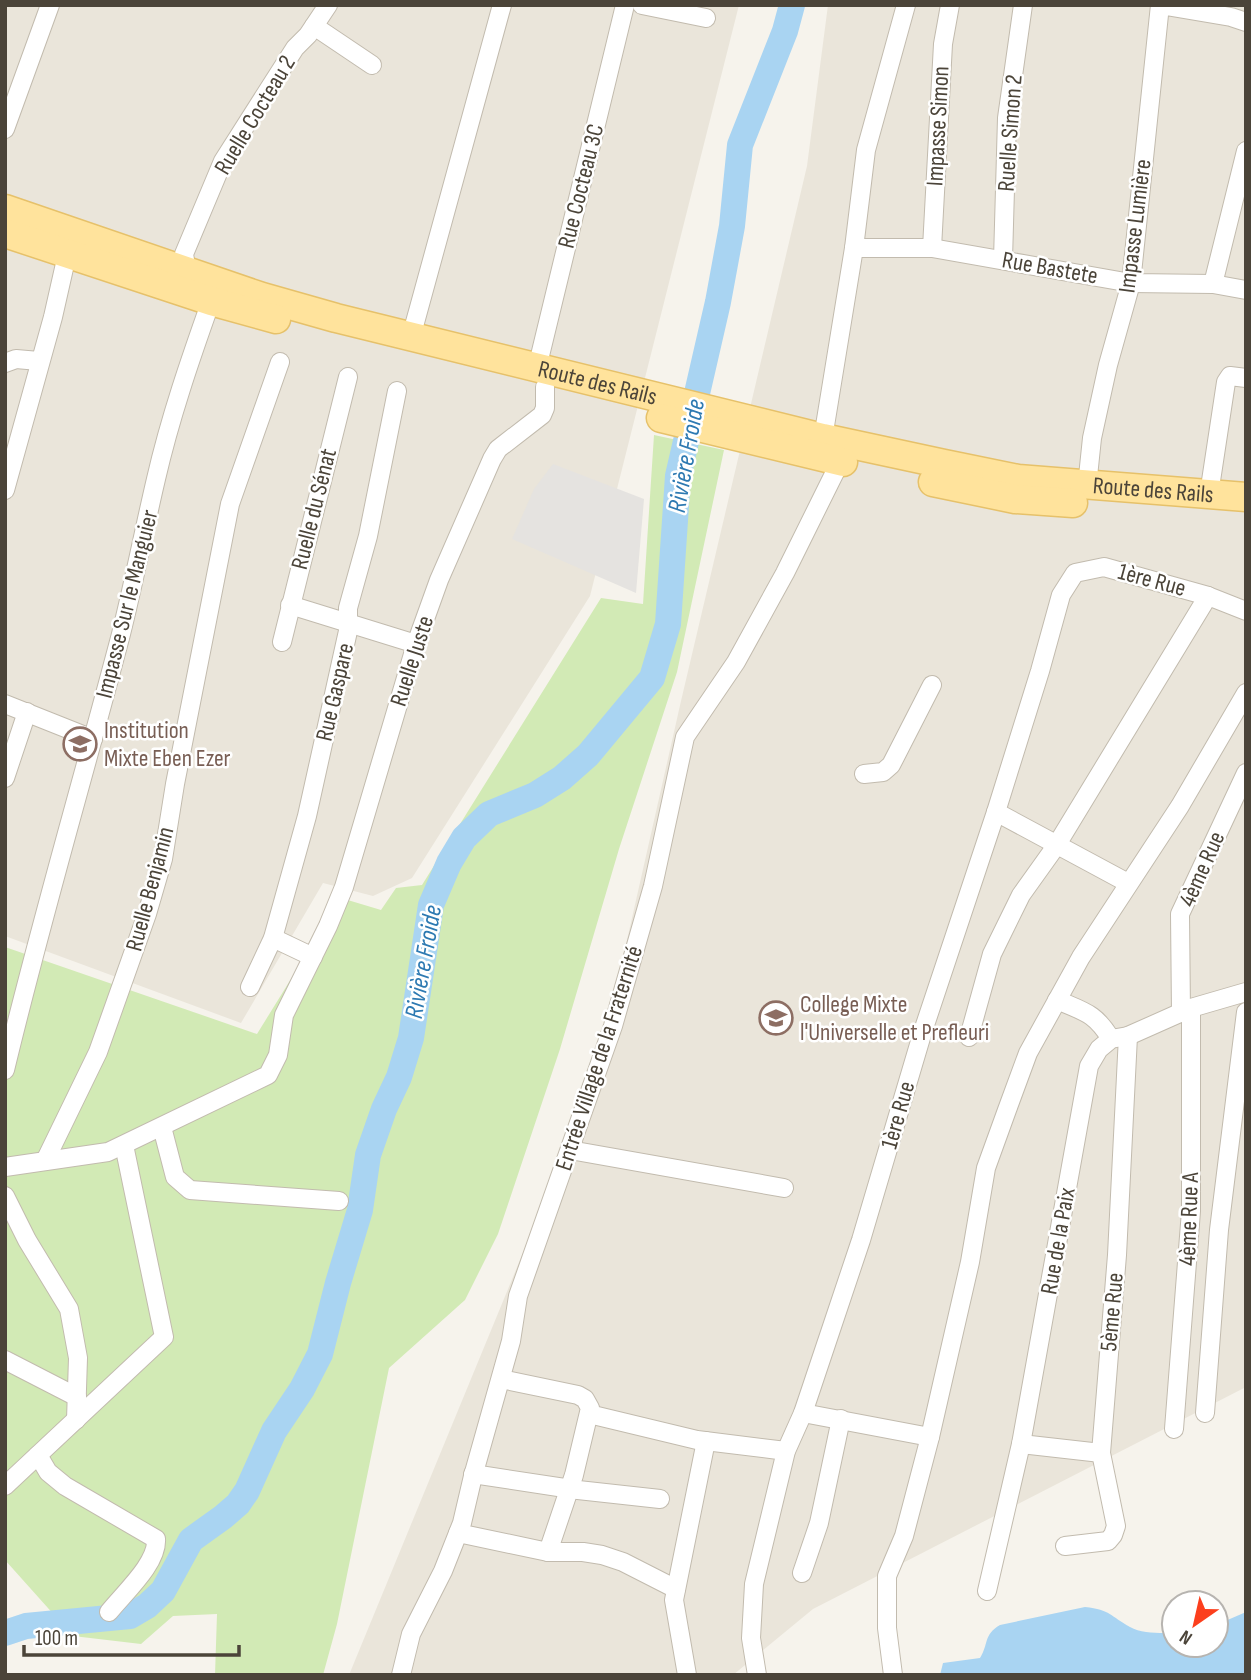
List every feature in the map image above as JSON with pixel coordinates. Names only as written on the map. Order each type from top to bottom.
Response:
[{"type":"main road","name":"Route des Rails","points":[[5,209],[262,297],[411,337],[541,377],[779,437],[840,461],[1015,499],[1246,514]]},
{"type":"main road","name":"Route des Rails","points":[[5,233],[211,301],[448,367],[541,377]]},
{"type":"main road","name":"Route des Rails","points":[[779,437],[823,438],[1018,479],[1246,497]]},
{"type":"street","points":[[5,129],[50,5]]},
{"type":"street","name":"Ruelle Cocteau 2","points":[[187,272],[184,254],[223,161],[295,48],[328,5]]},
{"type":"street","points":[[411,337],[502,5]]},
{"type":"street","name":"Rue Cocteau 3C","points":[[541,377],[625,5]]},
{"type":"street","points":[[642,5],[706,18]]},
{"type":"street","points":[[823,438],[854,248],[866,150],[906,5]]},
{"type":"street","name":"Impasse Simon","points":[[932,247],[943,44],[950,5]]},
{"type":"street","name":"Ruelle Simon 2","points":[[1003,260],[1007,118],[1023,5]]},
{"type":"street","points":[[1160,5],[1237,15]]},
{"type":"street","name":"Impasse Lumière","points":[[1087,486],[1092,438],[1102,389],[1131,283],[1160,5]]},
{"type":"street","points":[[314,26],[372,65]]},
{"type":"street","points":[[1213,284],[1246,151]]},
{"type":"street","name":"Rue Bastete","points":[[854,248],[932,247],[1131,283],[1213,284],[1246,290]]},
{"type":"street","points":[[5,490],[53,317],[67,255]]},
{"type":"street","name":"Impasse Sur le Manguier","points":[[5,1070],[30,967],[137,573],[156,478],[181,385],[211,301]]},
{"type":"street","points":[[5,363],[16,359],[39,361]]},
{"type":"street","name":"Ruelle Benjamin","points":[[45,1161],[97,1052],[147,914],[163,859],[175,784],[230,504],[280,362]]},
{"type":"street","points":[[1209,494],[1226,382],[1230,376],[1246,378]]},
{"type":"street","name":"Ruelle du Sénat","points":[[282,642],[348,377]]},
{"type":"street","name":"Ruelle Juste","points":[[5,1167],[108,1152],[268,1075],[278,1055],[284,1015],[344,887],[416,644],[439,580],[482,479],[498,449],[542,415],[541,377]]},
{"type":"street","name":"Rue Gaspare","points":[[250,987],[273,938],[307,816],[349,621],[348,608],[368,536],[397,391]]},
{"type":"street","name":"Entrée Village de la Fraternité","points":[[401,1675],[411,1634],[443,1571],[458,1533],[502,1379],[518,1296],[613,1026],[653,886],[685,737],[736,662],[785,573],[840,461]]},
{"type":"street","name":"1ère Rue","points":[[757,1675],[751,1637],[754,1584],[786,1451],[803,1413],[861,1240],[923,1031],[1040,671],[1060,595],[1075,573],[1104,567],[1208,596],[1246,611]]},
{"type":"street","points":[[969,1037],[992,954],[1021,895],[1056,846],[1208,596]]},
{"type":"street","points":[[290,605],[349,621],[416,644]]},
{"type":"street","points":[[864,774],[883,772],[891,765],[932,685]]},
{"type":"street","points":[[893,1675],[887,1628],[887,1576],[904,1536],[930,1437],[968,1274],[986,1168],[1028,1054],[1081,957],[1180,806],[1246,693]]},
{"type":"street","points":[[5,704],[93,739]]},
{"type":"street","points":[[5,778],[27,712]]},
{"type":"street","name":"4ème Rue","points":[[1186,1011],[1180,914],[1246,773]]},
{"type":"street","points":[[996,812],[1128,883]]},
{"type":"street","points":[[273,938],[313,957]]},
{"type":"street","name":"Rue de la Paix","points":[[987,1591],[1021,1444],[1089,1066],[1099,1049],[1119,1037],[1186,1011],[1246,992]]},
{"type":"street","points":[[1058,1000],[1091,1015],[1119,1037]]},
{"type":"street","name":"4ème Rue A","points":[[1174,1429],[1191,1211],[1186,1011]]},
{"type":"street","points":[[1205,1413],[1219,1230],[1246,1012]]},
{"type":"street","name":"5ème Rue","points":[[1065,1546],[1108,1541],[1114,1535],[1116,1526],[1101,1453],[1117,1255],[1119,1037]]},
{"type":"street","points":[[162,1127],[175,1177],[190,1190],[339,1201]]},
{"type":"street","points":[[5,1486],[164,1336],[124,1145]]},
{"type":"street","points":[[570,1150],[784,1188]]},
{"type":"street","points":[[5,1196],[27,1240],[69,1309],[78,1358],[76,1420]]},
{"type":"street","points":[[5,1360],[77,1397]]},
{"type":"street","points":[[502,1379],[578,1395],[585,1399],[590,1408],[569,1488],[548,1552]]},
{"type":"street","points":[[803,1413],[930,1437]]},
{"type":"street","points":[[589,1414],[706,1441],[786,1451]]},
{"type":"street","points":[[802,1573],[820,1523],[841,1419]]},
{"type":"street","points":[[687,1675],[674,1600],[706,1441]]},
{"type":"street","points":[[1021,1444],[1101,1453]]},
{"type":"street","points":[[38,1455],[48,1472],[86,1501],[156,1539],[157,1546],[151,1561],[109,1612]]},
{"type":"street","points":[[473,1474],[660,1499]]},
{"type":"street","points":[[458,1533],[548,1552],[602,1555],[676,1589]]},
{"type":"shaded area","points":[[5,5],[739,5],[590,596],[412,878],[373,896],[323,883],[241,1023],[5,936]]},
{"type":"shaded area","points":[[828,5],[1246,5],[1246,1387],[813,1609],[733,1675],[349,1675],[597,1073],[807,166]]},
{"type":"shaded area","points":[[553,464],[644,499],[636,593],[512,539],[534,489]]},
{"type":"green space","points":[[654,435],[724,450],[677,672],[619,849],[560,1049],[498,1234],[465,1300],[389,1368],[337,1624],[323,1675],[215,1675],[217,1614],[173,1616],[141,1644],[73,1636],[5,1560],[5,947],[257,1034],[341,898],[381,910],[396,888],[422,885],[601,598],[643,604]]},
{"type":"water","points":[[1085,1607],[1094,1608],[1140,1631],[1160,1633],[1160,1659],[1230,1659],[1230,1619],[1246,1612],[1246,1675],[940,1675],[943,1663],[980,1658],[989,1636],[1000,1625]]},
{"type":"waterway","name":"Rivière Froide","points":[[5,1633],[26,1626],[130,1616],[147,1606],[163,1591],[191,1540],[238,1504],[247,1491],[274,1431],[302,1389],[320,1354],[360,1210],[368,1155],[384,1109],[399,1077],[411,1038],[431,905],[449,863],[464,838],[489,814],[535,795],[562,778],[588,755],[652,678],[668,624],[678,476],[718,302],[732,226],[740,145],[785,31],[792,5]]},
{"type":"place","name":"Institution Mixte Eben Ezer","points":[[80,744]]},
{"type":"place","name":"College Mixte l'Universelle et Prefleuri","points":[[776,1018]]}]
